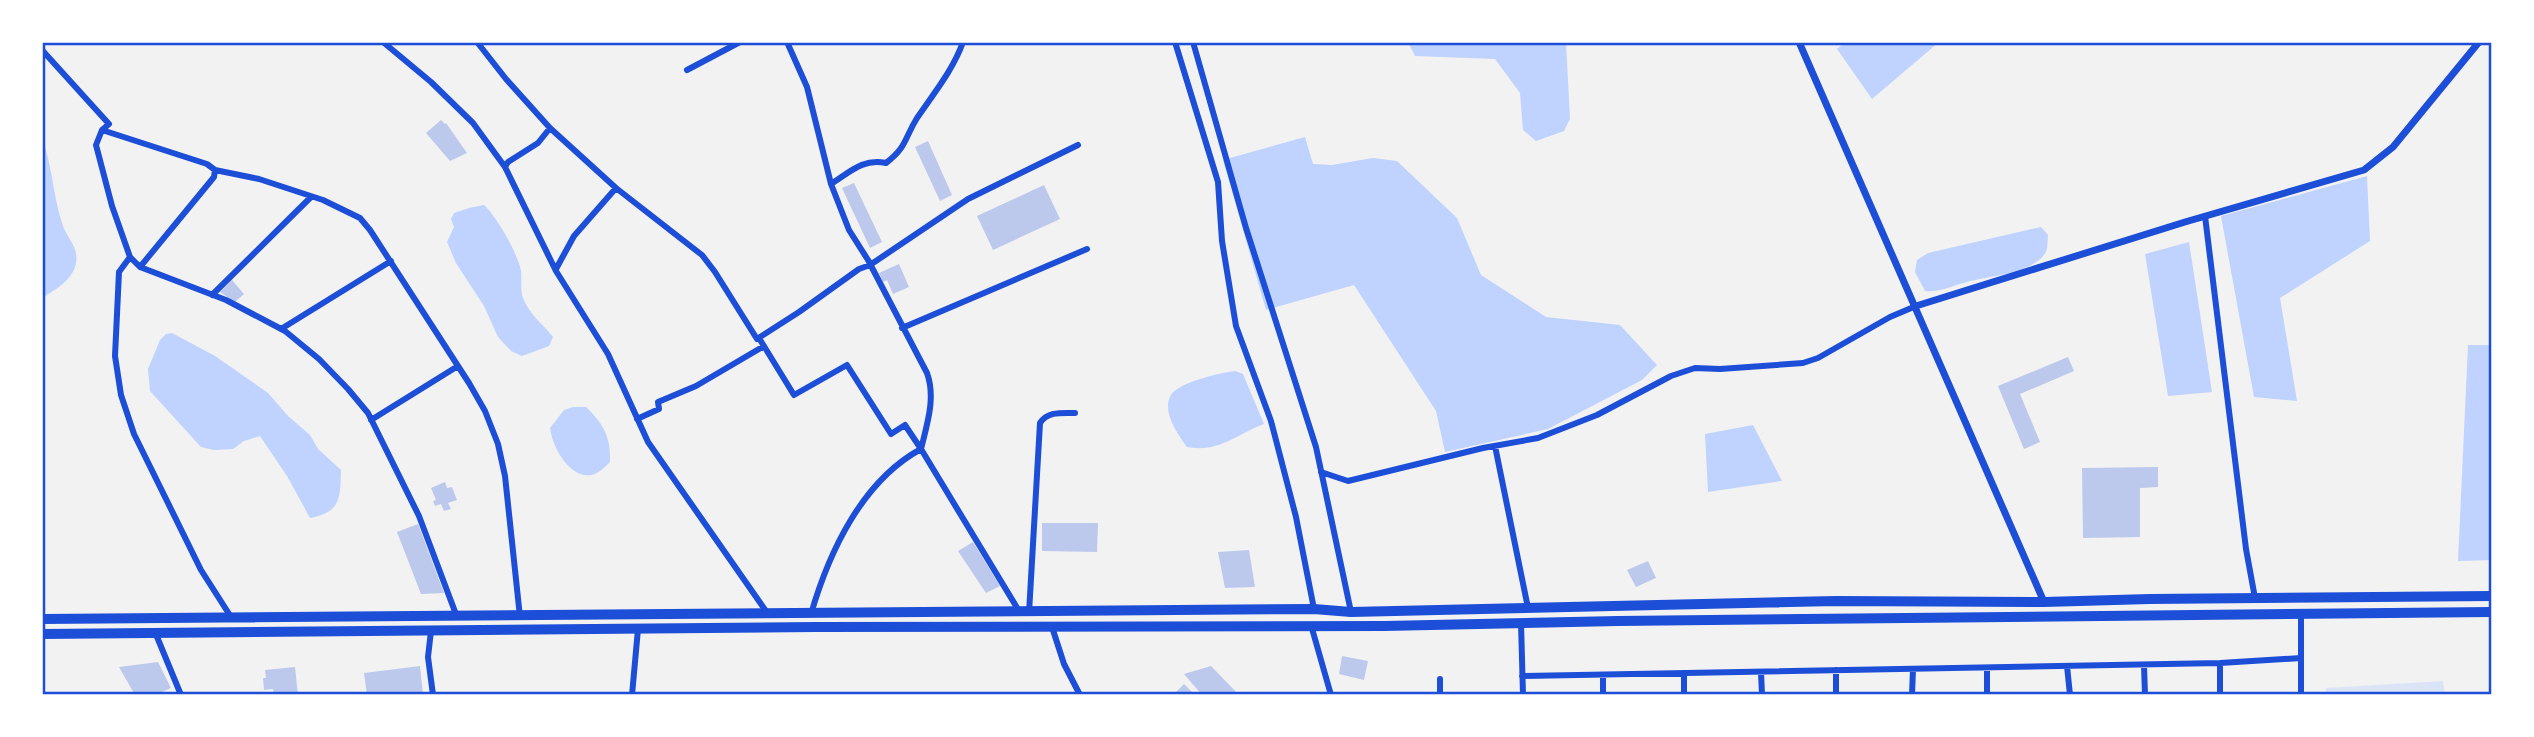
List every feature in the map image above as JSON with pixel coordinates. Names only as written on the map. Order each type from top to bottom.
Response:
[{"type":"highway","points":[[42,619],[1314,609],[1351,612],[1836,601],[2044,602],[2492,596]]},
{"type":"highway","points":[[42,634],[282,630],[1311,625],[2492,612]]},
{"type":"highway","points":[[282,617],[282,630]]},
{"type":"street","points":[[383,42],[431,82],[473,123],[505,167],[555,270],[608,354],[648,442],[768,614]]},
{"type":"street","points":[[477,42],[550,128],[616,188],[702,255],[757,339],[759,338],[794,396],[846,365],[891,434],[905,425],[1025,613]]},
{"type":"street","points":[[687,70],[740,42]]},
{"type":"street","points":[[787,42],[807,87],[831,184],[849,230],[870,265],[932,387],[921,449],[908,456],[879,481],[864,500],[832,556],[811,614]]},
{"type":"street","points":[[831,184],[862,164],[874,160],[886,163],[901,152],[915,122],[954,66],[963,42]]},
{"type":"street","points":[[1175,42],[1219,182],[1222,241],[1236,326],[1271,421],[1296,517],[1314,609]]},
{"type":"street","points":[[1193,42],[1246,228],[1316,447],[1351,612]]},
{"type":"street","points":[[1799,42],[2044,602]]},
{"type":"street","points":[[1321,472],[1348,481],[1538,438],[1597,415],[1671,376],[1695,368],[1720,369],[1802,363],[1818,358],[1890,317],[1916,306],[2205,216],[2364,170],[2393,147],[2479,42]]},
{"type":"street","points":[[42,50],[109,124],[102,130],[96,145],[112,206],[130,257],[140,267],[212,295],[281,329],[319,359],[348,388],[371,420],[419,516],[457,617]]},
{"type":"street","points":[[505,167],[508,162],[538,143],[550,128]]},
{"type":"street","points":[[102,130],[207,164],[215,170],[259,179],[339,207],[360,218],[391,261],[485,411],[498,444],[505,476],[520,617]]},
{"type":"street","points":[[759,338],[968,199],[1078,145]]},
{"type":"street","points":[[140,267],[214,177],[215,170]]},
{"type":"street","points":[[555,270],[574,236],[616,188]]},
{"type":"street","points":[[212,295],[311,197]]},
{"type":"street","points":[[2205,216],[2246,549],[2255,598]]},
{"type":"street","points":[[902,328],[1087,248]]},
{"type":"street","points":[[130,257],[119,272],[115,356],[121,395],[134,434],[201,570],[231,617]]},
{"type":"street","points":[[281,329],[391,261]]},
{"type":"street","points":[[637,419],[659,409],[658,402],[696,386],[764,346]]},
{"type":"street","points":[[371,420],[458,366]]},
{"type":"street","points":[[1025,613],[1040,423],[1044,416],[1075,413]]},
{"type":"street","points":[[1495,446],[1528,608]]},
{"type":"street","points":[[2301,613],[2301,695]]},
{"type":"street","points":[[1521,623],[1523,695]]},
{"type":"street","points":[[1311,625],[1331,695]]},
{"type":"street","points":[[1052,627],[1064,664],[1080,695]]},
{"type":"street","points":[[632,695],[638,629]]},
{"type":"street","points":[[431,631],[428,657],[433,695]]},
{"type":"street","points":[[155,632],[181,695]]},
{"type":"street","points":[[1522,676],[2144,665],[2301,658]]},
{"type":"street","points":[[2220,663],[2220,695]]},
{"type":"street","points":[[2144,665],[2145,695]]},
{"type":"street","points":[[2067,666],[2070,695]]},
{"type":"street","points":[[1987,668],[1987,695]]},
{"type":"street","points":[[1912,695],[1913,669]]},
{"type":"street","points":[[1836,670],[1836,695]]},
{"type":"street","points":[[1761,672],[1762,695]]},
{"type":"street","points":[[1684,673],[1684,695]]},
{"type":"street","points":[[1604,675],[1604,695]]},
{"type":"street","points":[[1440,680],[1440,695]]},
{"type":"shaded area","points":[[2443,681],[2445,695],[2326,695],[2326,688]]},
{"type":"water","points":[[1408,42],[1566,42],[1570,119],[1564,131],[1536,141],[1523,130],[1520,93],[1495,59],[1415,56]]},
{"type":"water","points":[[1845,42],[1939,42],[1872,99],[1837,49]]},
{"type":"water","points":[[42,137],[56,202],[66,233],[74,247],[76,263],[71,275],[58,288],[42,298]]},
{"type":"water","points":[[1305,137],[1313,164],[1332,165],[1373,158],[1397,161],[1457,218],[1481,275],[1546,317],[1620,325],[1657,365],[1642,380],[1548,429],[1445,452],[1436,411],[1354,285],[1266,310],[1223,160]]},
{"type":"water","points":[[2367,176],[2370,241],[2280,298],[2297,401],[2254,397],[2221,216]]},
{"type":"water","points":[[484,205],[501,227],[516,255],[526,304],[553,337],[549,346],[522,356],[511,351],[498,337],[484,306],[456,263],[447,242],[454,227],[451,219],[454,213]]},
{"type":"water","points":[[2041,227],[2048,235],[2045,254],[2018,271],[1930,291],[1925,291],[1915,272],[1917,260],[1928,253]]},
{"type":"water","points":[[2189,242],[2212,392],[2168,396],[2145,254]]},
{"type":"water","points":[[172,333],[215,356],[268,393],[288,416],[310,435],[318,449],[341,470],[339,495],[334,507],[310,518],[287,476],[260,436],[244,441],[233,449],[214,450],[201,447],[150,391],[148,369],[160,340],[166,334]]},
{"type":"water","points":[[2468,345],[2492,345],[2492,560],[2458,561]]},
{"type":"water","points":[[1235,371],[1243,374],[1264,424],[1218,445],[1187,447],[1169,415],[1168,401],[1171,395],[1191,382]]},
{"type":"water","points":[[586,407],[597,419],[607,438],[610,462],[592,475],[584,475],[569,467],[558,452],[551,435],[550,428],[564,410]]},
{"type":"water","points":[[1753,425],[1782,481],[1708,492],[1705,434]]},
{"type":"building","points":[[441,120],[467,153],[450,161],[426,133]]},
{"type":"building","points":[[928,141],[952,195],[940,201],[915,147]]},
{"type":"building","points":[[854,183],[882,242],[870,248],[842,188]]},
{"type":"building","points":[[1044,185],[1060,219],[993,250],[977,216]]},
{"type":"building","points":[[899,264],[909,287],[893,294],[887,280],[883,282],[879,273]]},
{"type":"building","points":[[232,280],[244,294],[235,302],[220,292]]},
{"type":"building","points":[[2068,357],[2074,371],[2020,394],[2040,442],[2024,449],[1998,386]]},
{"type":"building","points":[[2158,467],[2158,487],[2140,488],[2140,537],[2083,538],[2082,468]]},
{"type":"building","points":[[445,482],[447,488],[452,487],[457,500],[448,503],[451,509],[444,511],[441,504],[435,506],[433,501],[436,500],[431,488]]},
{"type":"building","points":[[1042,523],[1098,523],[1097,552],[1042,551]]},
{"type":"building","points":[[418,524],[444,593],[421,594],[397,532]]},
{"type":"building","points":[[973,542],[1000,586],[986,593],[958,551]]},
{"type":"building","points":[[1249,550],[1255,587],[1225,588],[1218,552]]},
{"type":"building","points":[[1648,561],[1656,578],[1636,587],[1627,570]]},
{"type":"building","points":[[1342,656],[1368,661],[1364,680],[1339,674]]},
{"type":"building","points":[[158,662],[171,688],[155,695],[135,695],[119,667]]},
{"type":"building","points":[[420,666],[423,695],[367,695],[364,673]]},
{"type":"building","points":[[1211,666],[1239,695],[1202,695],[1184,674]]},
{"type":"building","points":[[295,667],[298,695],[274,695],[273,689],[264,690],[265,670]]},
{"type":"building","points":[[1184,684],[1195,695],[1173,695]]}]
